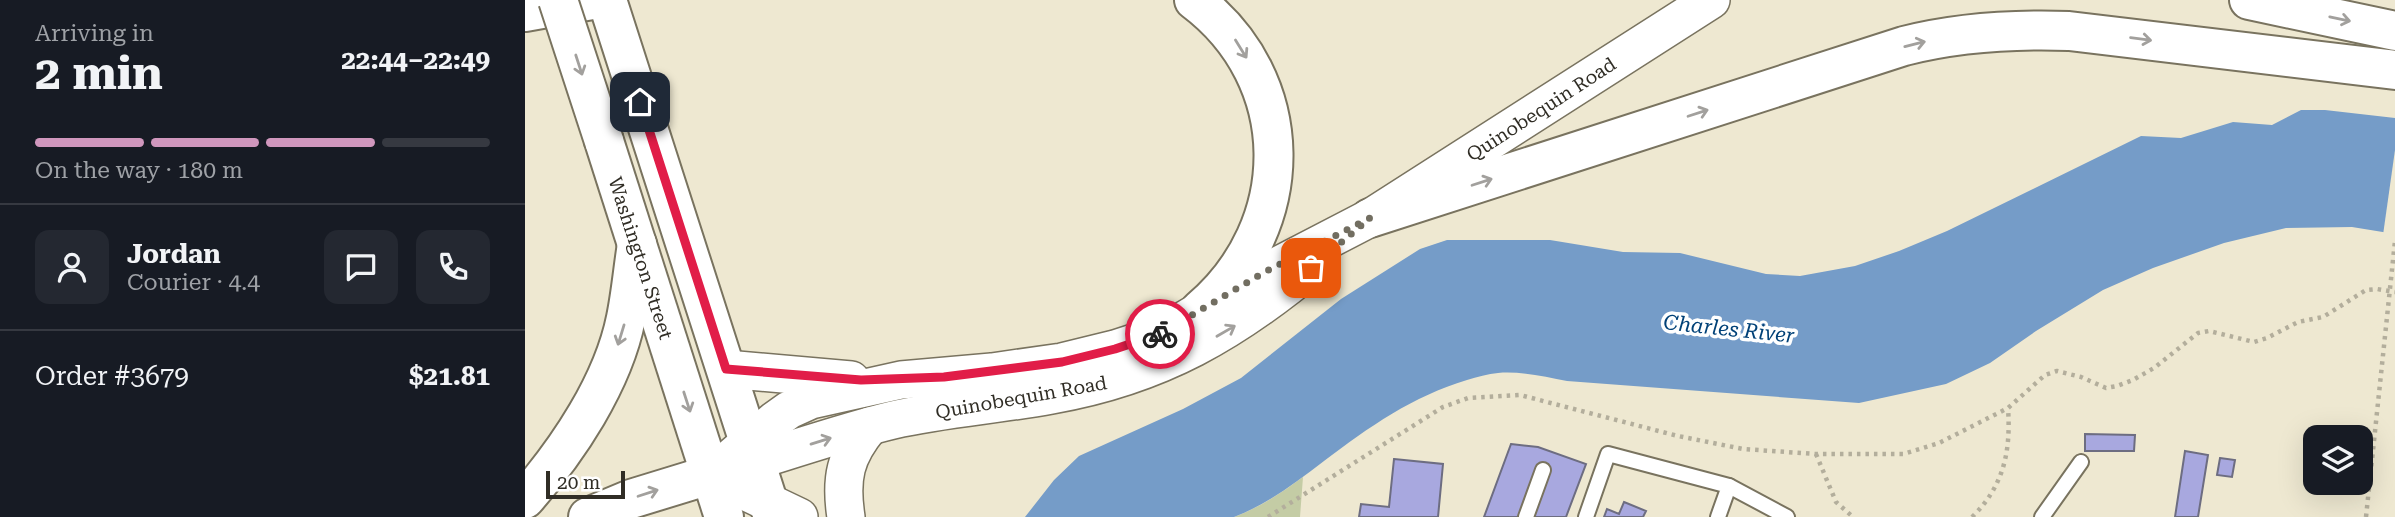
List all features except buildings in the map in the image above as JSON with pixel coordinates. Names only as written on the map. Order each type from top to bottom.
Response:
[{"type":"main road","name":"Washington Street","points":[[558,0],[637,244],[749,491]]},
{"type":"main road","points":[[525,12],[592,0]]},
{"type":"main road","points":[[607,0],[726,369],[749,491]]},
{"type":"main road","points":[[1194,0],[1232,36],[1257,77],[1271,122],[1274,156],[1272,188],[1253,243],[1235,273],[1200,310]]},
{"type":"main road","name":"Quinobequin Road","points":[[749,491],[779,417],[803,403],[901,380],[1062,362],[1161,334],[1263,273],[1370,218],[1711,0]]},
{"type":"main road","points":[[2249,0],[2395,31]]},
{"type":"main road","points":[[1370,218],[1893,50],[1959,34],[2023,30],[2069,32],[2395,70]]},
{"type":"main road","name":"Quinobequin Road","points":[[749,491],[870,426],[936,412],[1063,393],[1101,385],[1148,370],[1192,350],[1258,311],[1370,218]]},
{"type":"main road","points":[[525,499],[563,450],[608,372],[626,318],[637,244]]},
{"type":"main road","points":[[726,369],[820,378],[901,380]]},
{"type":"main road","points":[[846,517],[843,491],[845,470],[853,451],[870,426]]},
{"type":"main road","points":[[588,517],[631,499],[749,491]]},
{"type":"main road","points":[[656,517],[749,491]]},
{"type":"lane","points":[[1586,517],[1608,454],[1729,486],[1787,517]]},
{"type":"lane","points":[[2042,517],[2081,462]]},
{"type":"lane","points":[[1525,517],[1543,470]]},
{"type":"lane","points":[[1718,517],[1729,486]]},
{"type":"path","points":[[2366,517],[2395,241]]},
{"type":"path","points":[[1268,517],[1443,407],[1468,398],[1520,395],[1713,444],[1763,452],[1903,454],[1938,443],[2007,408],[2045,375],[2057,371],[2081,377],[2106,388],[2117,386],[2154,368],[2198,333],[2209,331],[2254,342],[2298,322],[2323,317],[2366,290],[2395,292]]},
{"type":"path","points":[[1972,517],[1984,506],[1993,491],[2009,450],[2007,408]]},
{"type":"path","points":[[1816,454],[1836,502],[1853,517]]},
{"type":"green space","points":[[1303,477],[1300,517],[1234,517],[1270,500]]},
{"type":"water","name":"Charles River","points":[[2301,110],[2395,118],[2395,234],[2352,227],[2286,228],[2224,243],[2153,268],[2103,290],[1990,363],[1946,384],[1859,403],[1494,373],[1447,387],[1410,404],[1358,436],[1281,492],[1234,517],[1025,517],[1054,480],[1079,456],[1183,409],[1241,378],[1341,299],[1420,249],[1447,240],[1550,240],[1623,252],[1680,253],[1766,274],[1800,276],[1855,266],[1899,251],[1947,231],[2141,136],[2181,138],[2233,122],[2272,125]]},
{"type":"pier","points":[[2395,150],[2395,238],[2383,235]]},
{"type":"way so far","points":[[1160,334],[1263,273],[1370,218],[1311,268]]},
{"type":"route","points":[[640,102],[726,369],[861,380],[944,377],[1062,362],[1160,334]]}]
